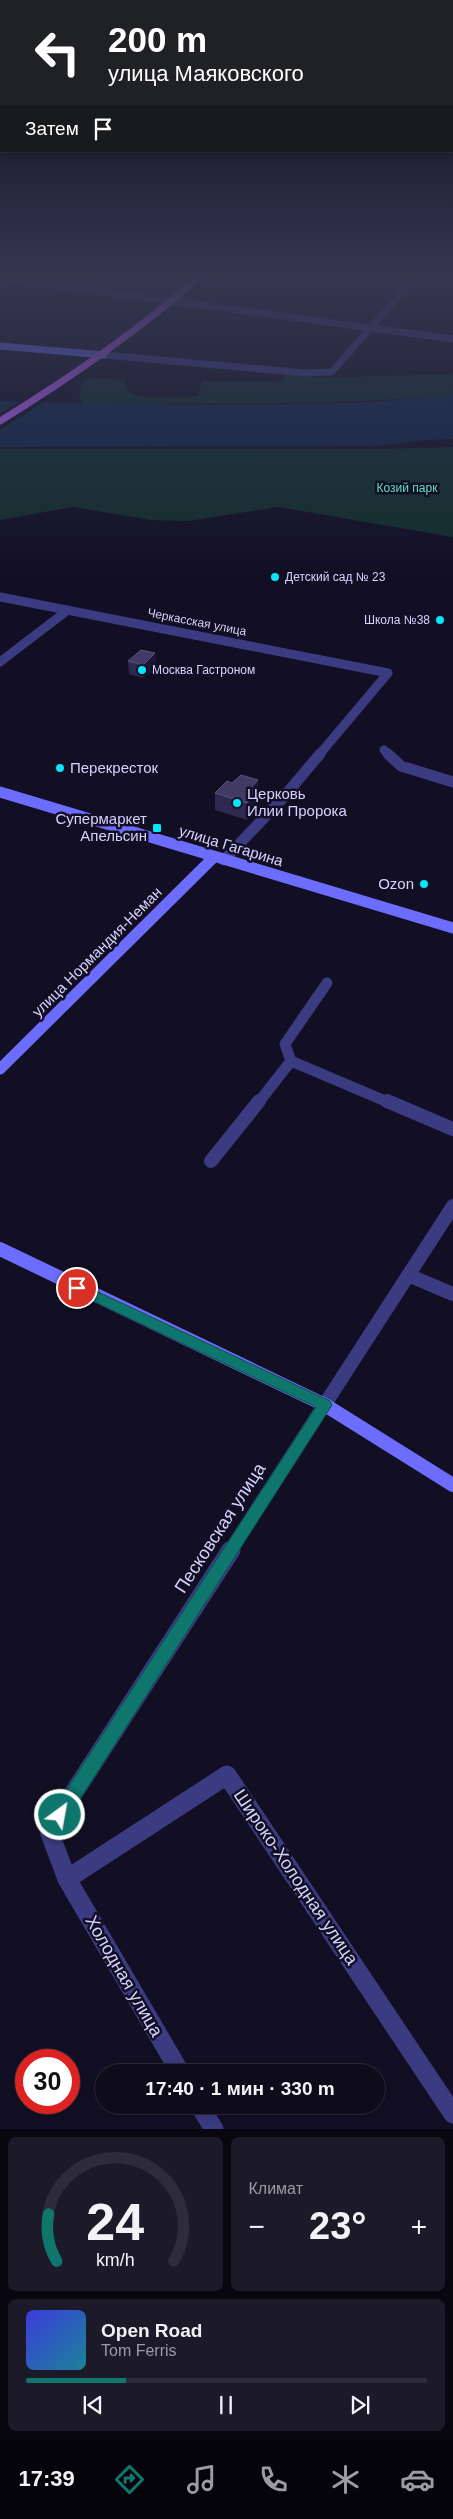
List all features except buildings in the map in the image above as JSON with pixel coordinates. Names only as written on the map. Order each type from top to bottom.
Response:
[{"type":"main road","points":[[0,421],[72,376]]},
{"type":"street","name":"Черкасская улица","points":[[0,597],[388,672]]},
{"type":"street","points":[[0,662],[68,610]]},
{"type":"street","name":"улица Нормандия-Неман","points":[[0,1069],[282,798],[388,672]]},
{"type":"street","points":[[384,750],[401,766],[453,782]]},
{"type":"street","name":"улица Гагарина","points":[[0,792],[453,928]]},
{"type":"street","points":[[327,983],[285,1044],[291,1061],[453,1129]]},
{"type":"street","points":[[211,1161],[291,1061]]},
{"type":"street","name":"Песковская улица","points":[[67,1879],[49,1831],[193,1605],[453,1206]]},
{"type":"street","points":[[0,1249],[325,1405],[453,1485]]},
{"type":"street","points":[[408,1275],[453,1294]]},
{"type":"street","name":"Широко-Холодная улица","points":[[67,1879],[227,1775],[453,2114]]},
{"type":"street","name":"Холодная улица","points":[[67,1879],[175,2064]]},
{"type":"street","points":[[205,2114],[214,2129]]},
{"type":"green space","points":[[285,376],[317,378],[453,376],[453,396],[221,404],[82,403],[79,394],[82,382],[89,378],[125,380],[129,391],[141,396],[151,397],[198,396],[202,381],[281,382]]},
{"type":"green space","name":"Козий парк","points":[[453,447],[453,537],[278,507],[188,521],[150,520],[73,507],[0,520],[0,449],[379,449]]},
{"type":"water","points":[[453,396],[453,439],[425,440],[378,446],[0,447],[0,401],[212,405],[354,403]]},
{"type":"pier","points":[[21,400],[45,401],[0,430],[0,413]]},
{"type":"place","name":"Детский сад № 23","points":[[275,577]]},
{"type":"place","name":"Школа №38","points":[[440,620]]},
{"type":"place","name":"Москва Гастроном","points":[[142,670]]},
{"type":"place","name":"Перекресток","points":[[60,768]]},
{"type":"place","name":"Церковь Илии Пророка","points":[[237,803]]},
{"type":"place","name":"Супермаркет Апельсин","points":[[157,828]]},
{"type":"place","name":"Ozon","points":[[424,884]]},
{"type":"route","points":[[60,1815],[193,1605],[325,1405],[77,1288]]}]
